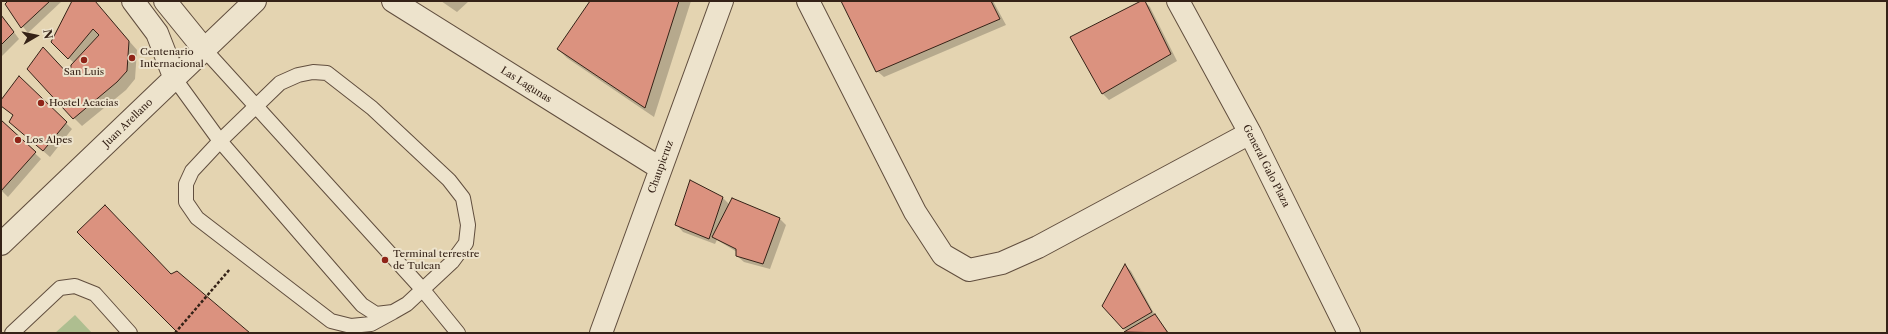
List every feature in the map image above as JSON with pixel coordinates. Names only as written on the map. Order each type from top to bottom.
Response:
[{"type":"street","points":[[133,1],[157,33],[175,79]]},
{"type":"street","points":[[165,1],[204,49]]},
{"type":"street","name":"Juan Arellano","points":[[1,244],[255,1]]},
{"type":"street","name":"Las Lagunas","points":[[393,1],[660,168]]},
{"type":"street","name":"Chaupicruz","points":[[601,333],[722,1]]},
{"type":"street","points":[[808,1],[914,212],[943,255],[969,270],[1002,264],[1038,247],[1250,133]]},
{"type":"street","name":"General Galo Plaza","points":[[1178,1],[1250,133],[1349,333]]},
{"type":"lane","points":[[204,49],[423,290],[458,333]]},
{"type":"lane","points":[[313,72],[327,73],[372,108],[449,180],[463,198],[468,225],[466,243],[452,262],[407,304],[371,324],[351,326],[331,321],[197,218],[186,202],[186,184],[192,171],[256,106],[280,82],[298,75],[313,72]]},
{"type":"lane","points":[[175,79],[220,142],[362,306],[376,314],[393,312]]},
{"type":"lane","points":[[12,333],[60,288],[75,286],[95,294],[130,333]]},
{"type":"path","points":[[175,333],[243,254]]},
{"type":"green space","points":[[75,315],[92,333],[55,333]]},
{"type":"building","points":[[8,1],[50,1],[21,28],[5,4]]},
{"type":"building","points":[[72,1],[95,1],[129,41],[127,71],[117,82],[73,119],[27,69],[43,47],[70,76],[71,65],[99,35],[93,29],[68,59],[51,42]]},
{"type":"building","points":[[590,1],[679,1],[645,108],[557,49]]},
{"type":"building","points":[[841,1],[991,1],[1000,19],[876,72]]},
{"type":"building","points":[[1141,1],[1145,1],[1171,54],[1102,94],[1070,37]]},
{"type":"building","points":[[1,15],[14,32],[1,45]]},
{"type":"building","points":[[19,76],[67,122],[43,151],[9,122],[13,115],[1,106],[1,100]]},
{"type":"building","points":[[1,120],[36,152],[1,191]]},
{"type":"building","points":[[690,180],[723,197],[709,239],[675,225]]},
{"type":"building","points":[[732,198],[780,218],[763,264],[736,256],[736,249],[712,237]]},
{"type":"building","points":[[105,205],[171,274],[177,271],[250,333],[178,333],[77,232]]},
{"type":"building","points":[[1125,264],[1152,312],[1123,329],[1102,306]]},
{"type":"building","points":[[1155,314],[1168,333],[1124,332]]},
{"type":"place","name":"Centenario Internacional","points":[[132,58]]},
{"type":"place","name":"San Luis","points":[[84,60]]},
{"type":"place","name":"Hostel Acacias","points":[[41,103]]},
{"type":"place","name":"Los Alpes","points":[[18,140]]},
{"type":"place","name":"Terminal terrestre de Tulcan","points":[[385,260]]}]
